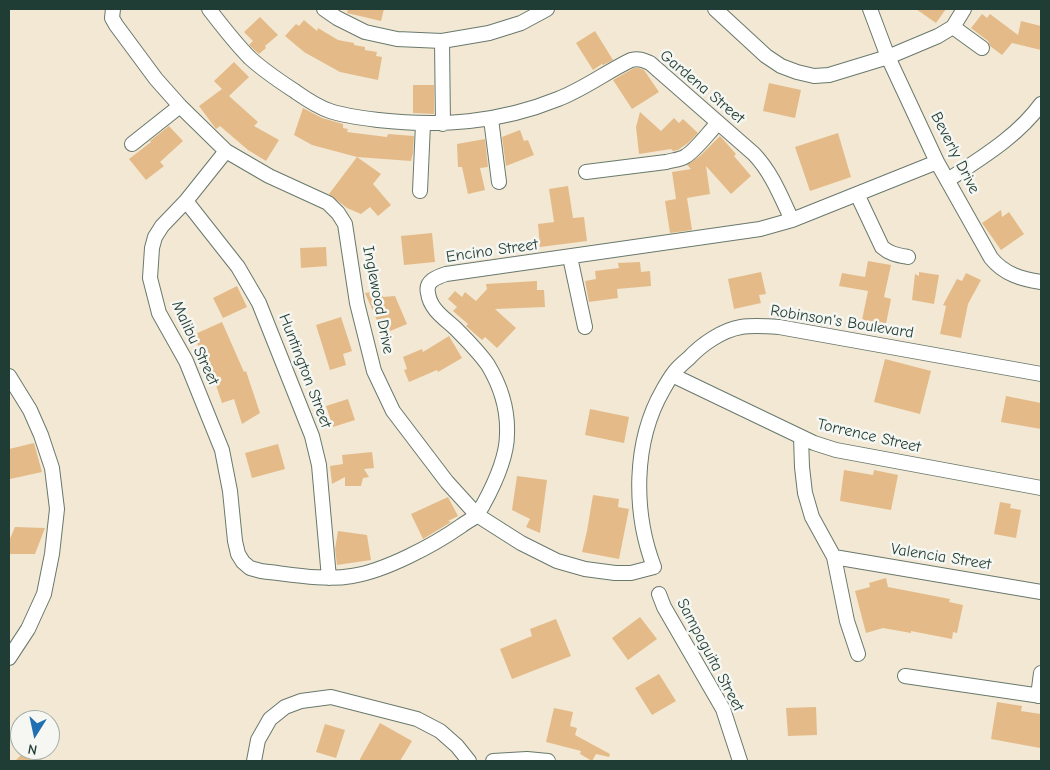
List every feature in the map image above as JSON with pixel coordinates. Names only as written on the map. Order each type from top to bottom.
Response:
[{"type":"street","name":"Inglewood Drive","points":[[113,9],[112,18],[116,25],[156,79],[180,106],[226,151],[269,176],[328,204],[338,213],[345,224],[357,303],[374,371],[393,411],[448,482],[477,514],[521,544],[557,561],[585,569],[615,573],[631,573],[654,567]]},
{"type":"street","name":"Gardena Street","points":[[209,9],[251,59],[280,81],[329,110],[355,117],[423,124],[491,119],[524,111],[558,99],[588,85],[631,60],[637,59],[650,63],[762,162],[769,172],[792,220]]},
{"type":"street","points":[[324,9],[365,32],[397,39],[442,41],[488,33],[521,23],[547,9]]},
{"type":"street","points":[[715,9],[766,56],[781,66],[814,76],[829,76],[888,57],[938,36],[953,27],[964,9]]},
{"type":"street","name":"Beverly Drive","points":[[870,9],[888,57],[937,162],[990,258],[1006,272],[1018,277],[1041,282]]},
{"type":"street","points":[[953,27],[982,48]]},
{"type":"street","points":[[442,41],[443,124]]},
{"type":"street","points":[[948,180],[992,151],[1013,134],[1041,104]]},
{"type":"street","points":[[132,144],[180,106]]},
{"type":"street","points":[[491,119],[499,182]]},
{"type":"street","points":[[586,172],[679,159],[692,152],[718,123]]},
{"type":"street","points":[[420,191],[423,124]]},
{"type":"street","name":"Malibu Street","points":[[226,151],[186,201],[162,226],[155,237],[152,248],[150,278],[159,312],[186,361],[222,450],[230,492],[235,541]]},
{"type":"street","name":"Encino Street","points":[[235,541],[238,554],[250,568],[261,571],[328,578],[351,576],[368,573],[416,552],[477,514],[492,488],[502,460],[507,435],[505,408],[498,385],[487,364],[468,342],[436,311],[427,291],[427,286],[431,281],[446,274],[760,229],[792,220],[937,162]]},
{"type":"street","points":[[856,194],[882,247],[895,255],[908,257]]},
{"type":"street","name":"Huntington Street","points":[[186,201],[238,267],[259,303],[312,436],[319,465],[328,578]]},
{"type":"street","points":[[570,257],[585,327]]},
{"type":"street","name":"Robinson's Boulevard","points":[[654,567],[642,529],[640,508],[640,468],[645,434],[655,405],[672,375],[698,349],[719,336],[739,328],[758,326],[779,327],[1041,374]]},
{"type":"street","name":"Torrence Street","points":[[672,375],[801,438],[836,450],[1041,488]]},
{"type":"street","points":[[9,658],[28,629],[44,594],[52,554],[57,509],[52,468],[41,435],[30,410],[11,382]]},
{"type":"street","points":[[801,438],[805,493],[812,517],[834,557],[847,621],[858,654]]},
{"type":"street","name":"Valencia Street","points":[[834,557],[1041,592]]},
{"type":"street","name":"Sampaguita Street","points":[[659,594],[664,607],[723,709],[740,761]]},
{"type":"street","points":[[905,676],[1040,696],[1041,673]]},
{"type":"street","points":[[254,761],[258,740],[270,719],[285,707],[301,701],[331,697],[417,719],[440,731],[457,746],[469,761]]},
{"type":"street","points":[[493,761],[527,759],[548,761]]},
{"type":"building","points":[[348,9],[384,9],[381,21],[347,13]]},
{"type":"building","points":[[916,9],[946,9],[936,23]]},
{"type":"building","points":[[982,14],[987,18],[990,14],[1018,35],[1021,21],[1041,26],[1041,50],[1012,43],[1002,55],[971,28]]},
{"type":"building","points":[[260,17],[278,35],[259,54],[249,45],[253,41],[244,32]]},
{"type":"building","points":[[304,20],[317,31],[318,28],[338,40],[354,43],[354,45],[365,47],[365,50],[377,52],[376,56],[382,57],[378,80],[340,72],[304,52],[285,36],[296,24],[299,26]]},
{"type":"building","points":[[595,31],[613,60],[593,70],[576,43]]},
{"type":"building","points":[[234,62],[249,77],[229,96],[258,122],[254,126],[279,140],[266,161],[248,150],[220,126],[216,129],[199,106],[222,89],[214,81]]},
{"type":"building","points":[[634,68],[644,70],[659,92],[632,109],[613,80]]},
{"type":"building","points":[[769,83],[801,90],[795,118],[763,111]]},
{"type":"building","points":[[413,85],[434,85],[434,114],[413,113]]},
{"type":"building","points":[[303,108],[322,118],[343,124],[343,128],[348,129],[347,132],[387,137],[388,134],[414,136],[411,161],[357,157],[312,145],[294,135]]},
{"type":"building","points":[[640,112],[661,131],[674,118],[679,123],[683,119],[698,133],[678,150],[673,151],[671,149],[639,154],[636,127]]},
{"type":"building","points":[[169,126],[183,141],[160,162],[164,166],[146,180],[129,159]]},
{"type":"building","points":[[520,130],[524,141],[528,140],[534,155],[506,166],[502,137]]},
{"type":"building","points":[[838,133],[851,177],[810,191],[795,147]]},
{"type":"building","points":[[720,136],[736,154],[734,156],[751,176],[731,194],[706,166],[710,194],[687,198],[692,230],[670,233],[665,201],[676,199],[672,172],[691,169],[687,165],[700,156]]},
{"type":"building","points":[[485,139],[488,167],[480,168],[485,190],[468,194],[462,167],[458,167],[457,144]]},
{"type":"building","points":[[357,157],[381,174],[373,184],[391,205],[378,216],[370,207],[361,214],[347,208],[329,194]]},
{"type":"building","points":[[568,186],[573,218],[584,217],[587,241],[540,247],[538,224],[554,222],[549,189]]},
{"type":"building","points":[[1001,210],[1002,217],[1009,212],[1024,234],[1001,250],[982,223]]},
{"type":"building","points":[[432,233],[435,262],[404,265],[401,236]]},
{"type":"building","points":[[326,247],[327,266],[301,268],[300,248]]},
{"type":"building","points":[[868,261],[891,265],[884,297],[891,299],[886,324],[862,320],[868,291],[839,286],[842,273],[865,277]]},
{"type":"building","points":[[640,262],[641,272],[650,271],[651,286],[617,289],[618,298],[589,302],[585,281],[596,279],[595,271],[619,268],[618,263]]},
{"type":"building","points":[[761,272],[766,294],[759,295],[761,303],[734,309],[728,279]]},
{"type":"building","points":[[919,272],[939,275],[934,304],[912,300],[915,274],[919,276]]},
{"type":"building","points":[[966,273],[981,280],[968,304],[961,338],[940,334],[946,306],[943,305],[957,279],[962,281]]},
{"type":"building","points":[[537,281],[537,290],[544,290],[545,307],[495,309],[516,328],[497,348],[485,337],[482,340],[466,326],[468,324],[453,311],[457,307],[448,299],[455,291],[462,297],[465,292],[476,301],[487,289],[486,284]]},
{"type":"building","points":[[237,286],[247,307],[223,318],[213,298]]},
{"type":"building","points":[[381,291],[383,297],[395,296],[407,324],[383,334],[365,293]]},
{"type":"building","points":[[341,317],[352,351],[343,354],[346,365],[330,370],[316,325]]},
{"type":"building","points":[[222,322],[244,372],[246,371],[260,413],[242,424],[234,399],[222,403],[211,370],[193,335]]},
{"type":"building","points":[[449,336],[462,358],[438,372],[437,370],[409,382],[404,370],[407,369],[403,357],[422,349],[423,352]]},
{"type":"building","points":[[885,359],[931,371],[920,414],[874,402]]},
{"type":"building","points":[[1006,396],[1041,403],[1041,429],[1001,422]]},
{"type":"building","points":[[348,399],[355,420],[333,427],[326,406]]},
{"type":"building","points":[[590,409],[629,417],[624,443],[585,435]]},
{"type":"building","points":[[34,443],[42,472],[10,479],[9,449]]},
{"type":"building","points":[[278,444],[285,469],[252,478],[245,453]]},
{"type":"building","points":[[372,452],[374,468],[364,469],[369,477],[363,478],[361,486],[345,486],[345,477],[332,484],[330,466],[343,464],[342,455]]},
{"type":"building","points":[[844,470],[873,475],[874,470],[898,475],[891,510],[840,501]]},
{"type":"building","points":[[517,476],[547,480],[540,533],[526,527],[530,519],[512,510]]},
{"type":"building","points":[[593,495],[619,499],[618,507],[629,509],[619,559],[582,552]]},
{"type":"building","points":[[448,497],[458,516],[423,539],[411,514]]},
{"type":"building","points":[[1000,502],[1011,504],[1010,508],[1021,510],[1016,538],[994,534]]},
{"type":"building","points":[[15,527],[45,528],[35,554],[9,554],[9,541]]},
{"type":"building","points":[[338,531],[367,535],[371,560],[337,565],[335,549]]},
{"type":"building","points":[[886,578],[888,587],[950,599],[949,602],[963,605],[957,633],[953,632],[952,639],[883,628],[866,633],[855,591],[870,587],[869,583]]},
{"type":"building","points":[[640,617],[657,639],[628,660],[612,638]]},
{"type":"building","points":[[556,619],[571,656],[512,679],[500,649],[532,636],[530,629]]},
{"type":"building","points":[[659,674],[676,701],[652,715],[635,688]]},
{"type":"building","points":[[997,702],[1022,706],[1021,711],[1041,714],[1040,748],[991,739]]},
{"type":"building","points":[[816,707],[817,735],[788,736],[786,708]]},
{"type":"building","points":[[554,708],[573,712],[570,726],[577,728],[575,735],[610,754],[609,757],[596,754],[592,761],[580,754],[581,751],[546,742]]},
{"type":"building","points":[[380,723],[412,741],[400,761],[359,761]]},
{"type":"building","points":[[325,724],[345,730],[336,758],[316,752]]},
{"type":"building","points":[[42,760],[43,761],[15,761]]}]
